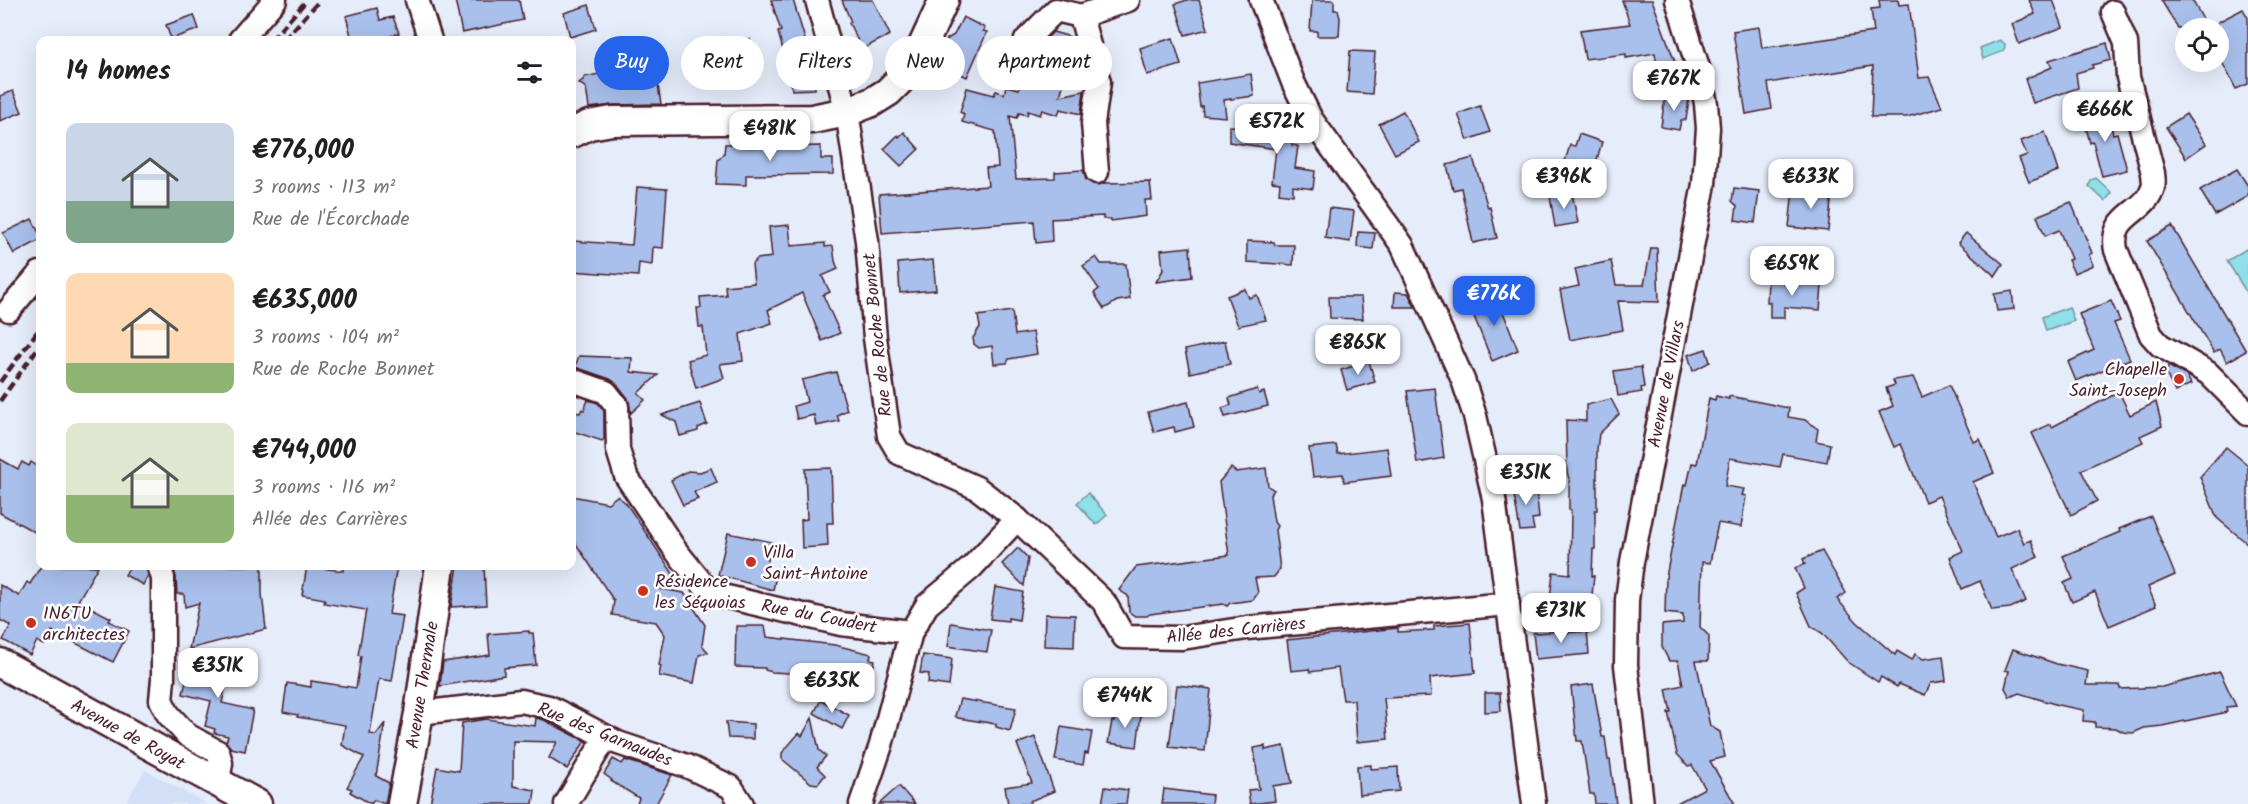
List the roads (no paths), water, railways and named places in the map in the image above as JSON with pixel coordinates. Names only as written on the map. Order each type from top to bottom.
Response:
[{"type":"main road","points":[[576,131],[589,125],[606,122],[812,119],[847,112],[873,102],[900,80],[920,52],[944,0]]},
{"type":"main road","name":"Avenue Thermale","points":[[402,804],[419,713],[439,570]]},
{"type":"main road","name":"Avenue de Royat","points":[[0,663],[257,804]]},
{"type":"street","points":[[244,36],[275,0]]},
{"type":"street","points":[[417,0],[429,36]]},
{"type":"street","name":"Rue de Roche Bonnet","points":[[817,0],[847,112],[867,242],[875,338],[889,436],[899,453],[977,488],[1017,519]]},
{"type":"street","points":[[1030,36],[1056,10],[1081,16],[1128,0]]},
{"type":"street","points":[[1261,0],[1293,82],[1311,118],[1402,245],[1463,380],[1475,416],[1494,499],[1534,804]]},
{"type":"street","name":"Avenue de Villars","points":[[1642,804],[1626,665],[1627,600],[1636,539],[1673,356],[1704,184],[1708,128],[1701,77],[1677,0]]},
{"type":"street","points":[[2114,12],[2126,44],[2128,77],[2153,173],[2153,187],[2146,199],[2119,224],[2114,238],[2116,250],[2151,335],[2160,345],[2208,373],[2248,413]]},
{"type":"street","points":[[1081,16],[1099,82],[1093,123],[1097,172]]},
{"type":"street","points":[[9,310],[36,278]]},
{"type":"street","name":"Rue du Coudert","points":[[576,381],[606,392],[617,406],[618,450],[626,476],[676,551],[710,593],[841,624],[911,633]]},
{"type":"street","points":[[861,804],[881,745],[911,633],[927,605],[971,568],[1017,519]]},
{"type":"street","name":"Allée des Carrières","points":[[1017,519],[1104,602],[1124,637],[1182,638],[1247,628],[1508,604]]},
{"type":"street","points":[[160,570],[163,578],[161,700],[168,714],[187,735],[218,752],[221,763],[218,782]]},
{"type":"street","name":"Rue des Garnaudes","points":[[419,713],[521,701],[549,707],[618,743],[687,766],[731,787],[742,804]]},
{"type":"street","points":[[566,804],[606,736]]},
{"type":"street","name":"Avenue de Villars","points":[[1639,771],[1652,804]]},
{"type":"water","points":[[2000,40],[2005,44],[2004,51],[1983,59],[1980,48]]},
{"type":"water","points":[[2096,178],[2112,193],[2105,201],[2089,186],[2091,180]]},
{"type":"water","points":[[2246,249],[2248,253],[2248,295],[2227,261]]},
{"type":"water","points":[[2069,307],[2074,321],[2046,331],[2042,317]]},
{"type":"water","points":[[1088,493],[1107,515],[1096,525],[1077,503]]},
{"type":"railway","points":[[275,36],[307,0]]},
{"type":"railway","points":[[288,36],[320,0]]},
{"type":"railway","points":[[0,382],[36,333]]},
{"type":"railway","points":[[0,401],[36,351]]},
{"type":"place","name":"Chapelle Saint-Joseph","points":[[2179,379]]},
{"type":"place","name":"Villa Saint-Antoine","points":[[751,562]]},
{"type":"place","name":"Résidence les Séquoias","points":[[643,591]]},
{"type":"place","name":"IN6TU architectes","points":[[31,623]]}]
